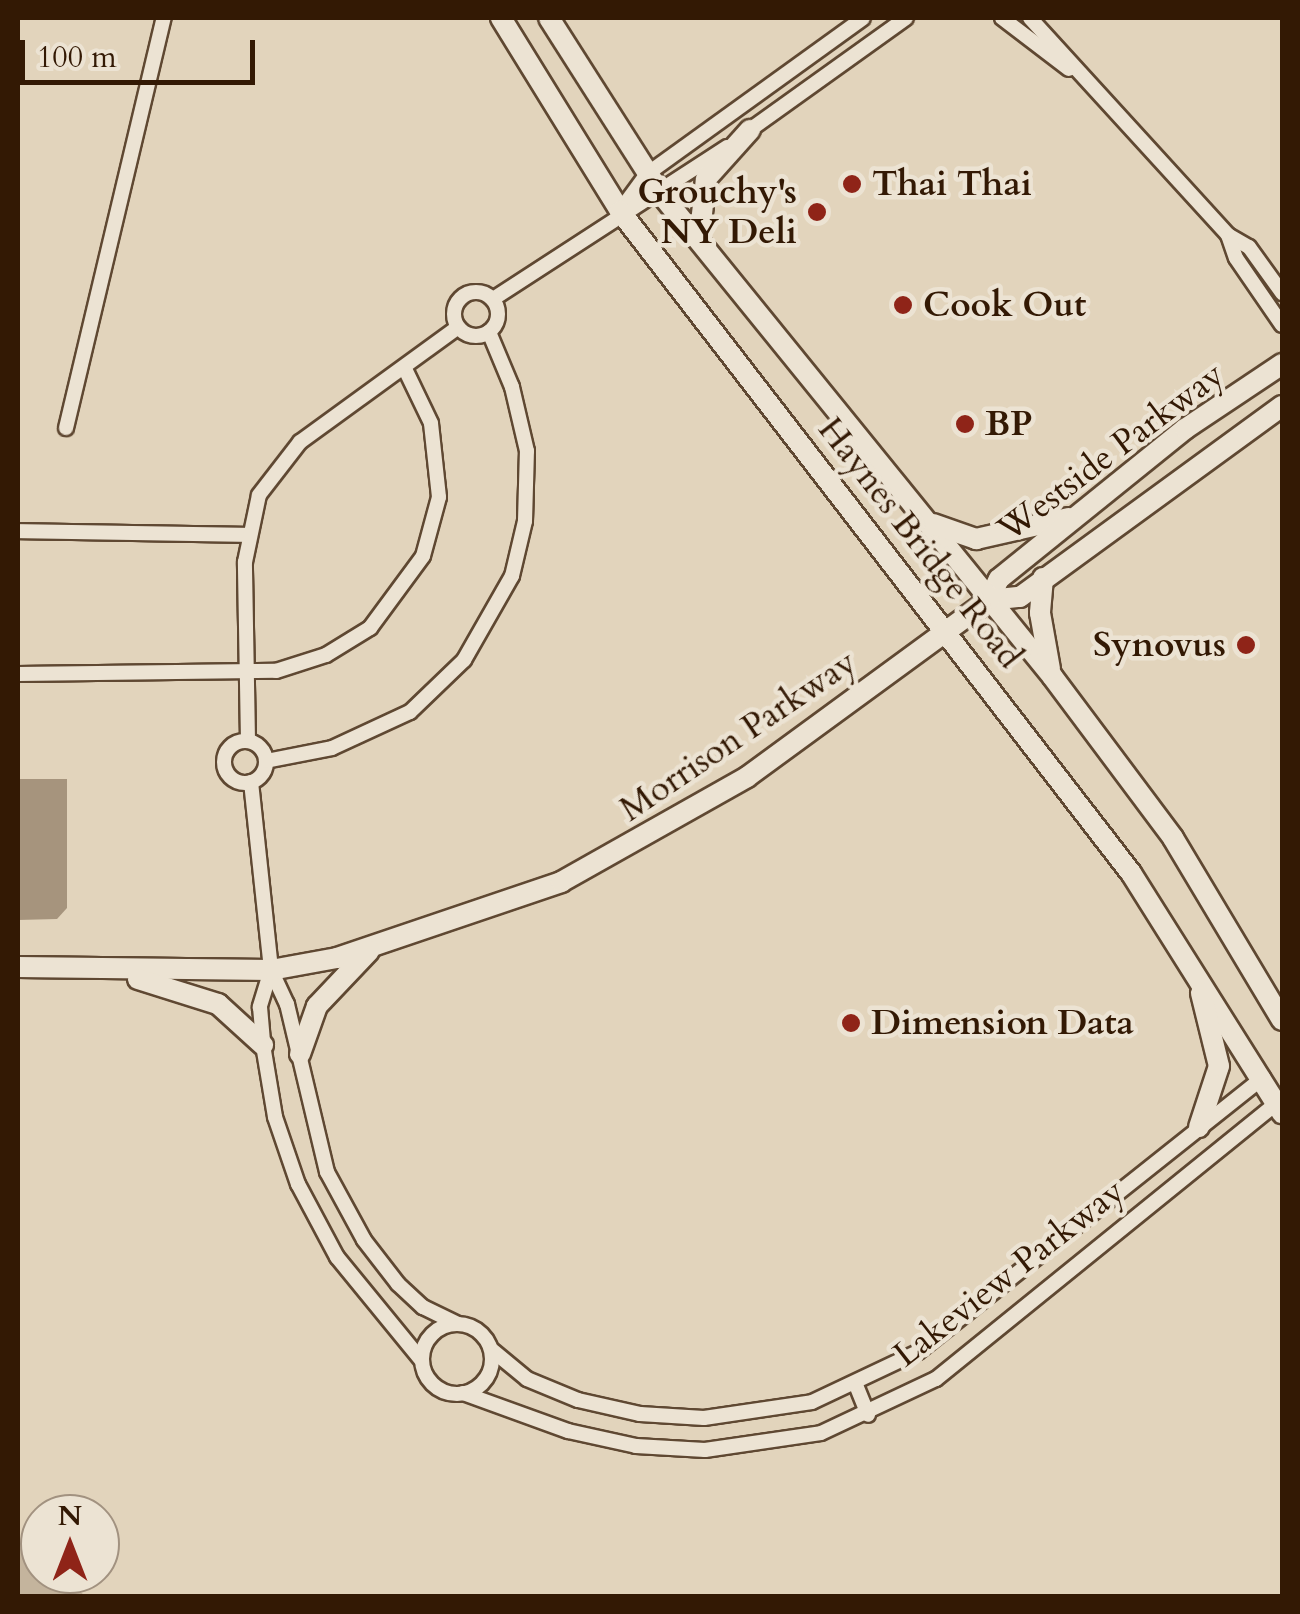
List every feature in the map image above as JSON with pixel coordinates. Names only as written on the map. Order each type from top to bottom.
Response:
[{"type":"main road","name":"Haynes Bridge Road","points":[[501,18],[620,211],[947,630],[1186,954],[1281,1105]]},
{"type":"main road","name":"Haynes Bridge Road","points":[[549,18],[662,194],[1052,676],[1172,838],[1282,1020]]},
{"type":"main road","points":[[699,240],[706,179],[750,130]]},
{"type":"main road","name":"Westside Parkway","points":[[947,630],[989,600],[999,578],[1186,429],[1282,364]]},
{"type":"main road","name":"Westside Parkway","points":[[989,600],[1016,598],[1282,406]]},
{"type":"main road","points":[[927,521],[976,539],[1077,516]]},
{"type":"main road","points":[[1044,578],[1040,613],[1052,676]]},
{"type":"main road","name":"Morrison Parkway","points":[[271,970],[373,947],[561,882],[626,852],[747,778],[947,630]]},
{"type":"main road","points":[[300,1054],[317,1006],[373,947]]},
{"type":"main road","points":[[1186,954],[1219,1066],[1199,1128]]},
{"type":"main road","points":[[18,967],[271,970]]},
{"type":"main road","points":[[97,969],[193,992],[236,1015],[263,1045]]},
{"type":"main road","name":"Lakeview Parkway","points":[[1264,1078],[1282,1066]]},
{"type":"street","points":[[66,428],[164,18]]},
{"type":"street","points":[[620,211],[647,174],[863,18]]},
{"type":"street","points":[[489,332],[469,336],[458,327],[455,306],[465,295],[492,300],[620,211],[662,194],[906,18]]},
{"type":"street","points":[[1002,18],[1077,74]]},
{"type":"street","points":[[1030,18],[1077,74],[1228,235],[1249,247],[1282,293]]},
{"type":"street","points":[[1228,235],[1236,258],[1282,326]]},
{"type":"street","points":[[271,970],[260,1008],[263,1045],[276,1117],[298,1184],[336,1257],[422,1361],[431,1382],[463,1394],[484,1382],[492,1350],[479,1331],[421,1306],[364,1240],[327,1172],[300,1054],[271,970],[250,782],[266,761],[332,748],[410,712],[464,660],[512,576],[525,520],[527,451],[512,388],[489,332],[498,313],[492,300]]},
{"type":"street","points":[[266,761],[248,741],[247,534],[260,495],[286,456],[458,327]]},
{"type":"street","points":[[18,674],[247,673],[302,666],[348,644],[390,607],[423,556],[440,474],[431,422],[404,368]]},
{"type":"street","points":[[18,531],[247,534]]},
{"type":"street","points":[[248,741],[229,748],[223,760],[231,778],[250,782]]},
{"type":"street","name":"Lakeview Parkway","points":[[492,1350],[527,1379],[578,1400],[640,1414],[763,1413],[856,1385],[918,1352],[1264,1078]]},
{"type":"street","name":"Lakeview Parkway","points":[[463,1394],[568,1431],[636,1446],[705,1450],[780,1443],[868,1415],[936,1379],[1281,1105]]},
{"type":"street","points":[[422,1361],[436,1331],[458,1324]]},
{"type":"street","points":[[856,1385],[868,1415]]},
{"type":"shaded area","points":[[18,779],[67,779],[67,908],[57,919],[18,920]]},
{"type":"shaded area","points":[[18,1547],[20,1594],[85,1596],[18,1596]]},
{"type":"place","name":"Thai Thai","points":[[852,184]]},
{"type":"place","name":"Grouchy's NY Deli","points":[[817,212]]},
{"type":"place","name":"Cook Out","points":[[903,305]]},
{"type":"place","name":"BP","points":[[965,424]]},
{"type":"place","name":"Synovus","points":[[1246,645]]},
{"type":"place","name":"Dimension Data","points":[[851,1023]]}]
